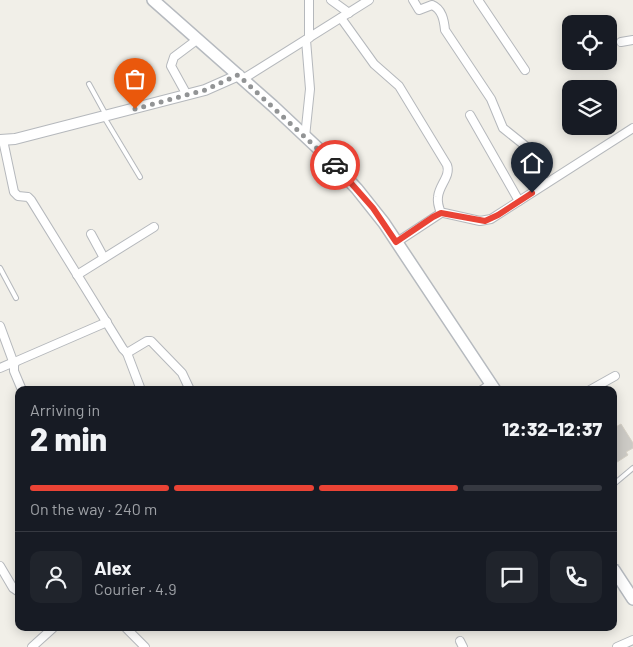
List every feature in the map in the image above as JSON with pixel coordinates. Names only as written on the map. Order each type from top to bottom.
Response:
[{"type":"main road","points":[[153,0],[241,77],[323,153],[357,189],[373,208],[396,242],[489,386]]},
{"type":"main road","points":[[617,575],[633,599]]},
{"type":"street","points":[[305,137],[310,89],[309,0]]},
{"type":"street","points":[[331,0],[349,13]]},
{"type":"street","points":[[139,386],[127,353],[31,200],[28,197],[18,196],[14,192],[2,140],[15,139],[187,95],[241,77],[308,39],[369,0]]},
{"type":"street","points":[[413,0],[420,10],[432,5],[436,7],[444,20],[445,30],[491,99],[503,128],[528,148],[545,184]]},
{"type":"street","points":[[478,0],[525,70]]},
{"type":"street","points":[[341,18],[374,64],[399,86],[447,165],[448,174],[442,183],[437,203],[441,213]]},
{"type":"street","points":[[187,95],[171,66],[174,57],[198,39]]},
{"type":"street","points":[[621,42],[633,40]]},
{"type":"street","points":[[470,115],[519,201]]},
{"type":"street","points":[[396,242],[441,213],[485,221],[490,219],[633,128]]},
{"type":"street","points":[[77,275],[154,227]]},
{"type":"street","points":[[91,234],[104,258]]},
{"type":"street","points":[[0,368],[107,322]]},
{"type":"street","points":[[0,326],[20,386]]},
{"type":"street","points":[[127,353],[147,341],[151,341],[182,373],[188,386]]},
{"type":"street","points":[[597,386],[615,376]]},
{"type":"street","points":[[0,566],[15,589]]},
{"type":"street","points":[[32,647],[50,631]]},
{"type":"street","points":[[129,631],[145,647]]},
{"type":"street","points":[[617,647],[633,640]]},
{"type":"lane","points":[[89,84],[140,177]]},
{"type":"lane","points":[[0,268],[16,298]]},
{"type":"lane","points":[[617,481],[633,468]]},
{"type":"building","points":[[621,424],[633,443],[633,448],[626,452],[628,455],[617,462],[617,426]]},
{"type":"way so far","points":[[135,109],[205,90],[238,75],[335,165]]},
{"type":"route","points":[[335,165],[373,208],[396,242],[441,213],[485,221],[532,193]]}]
